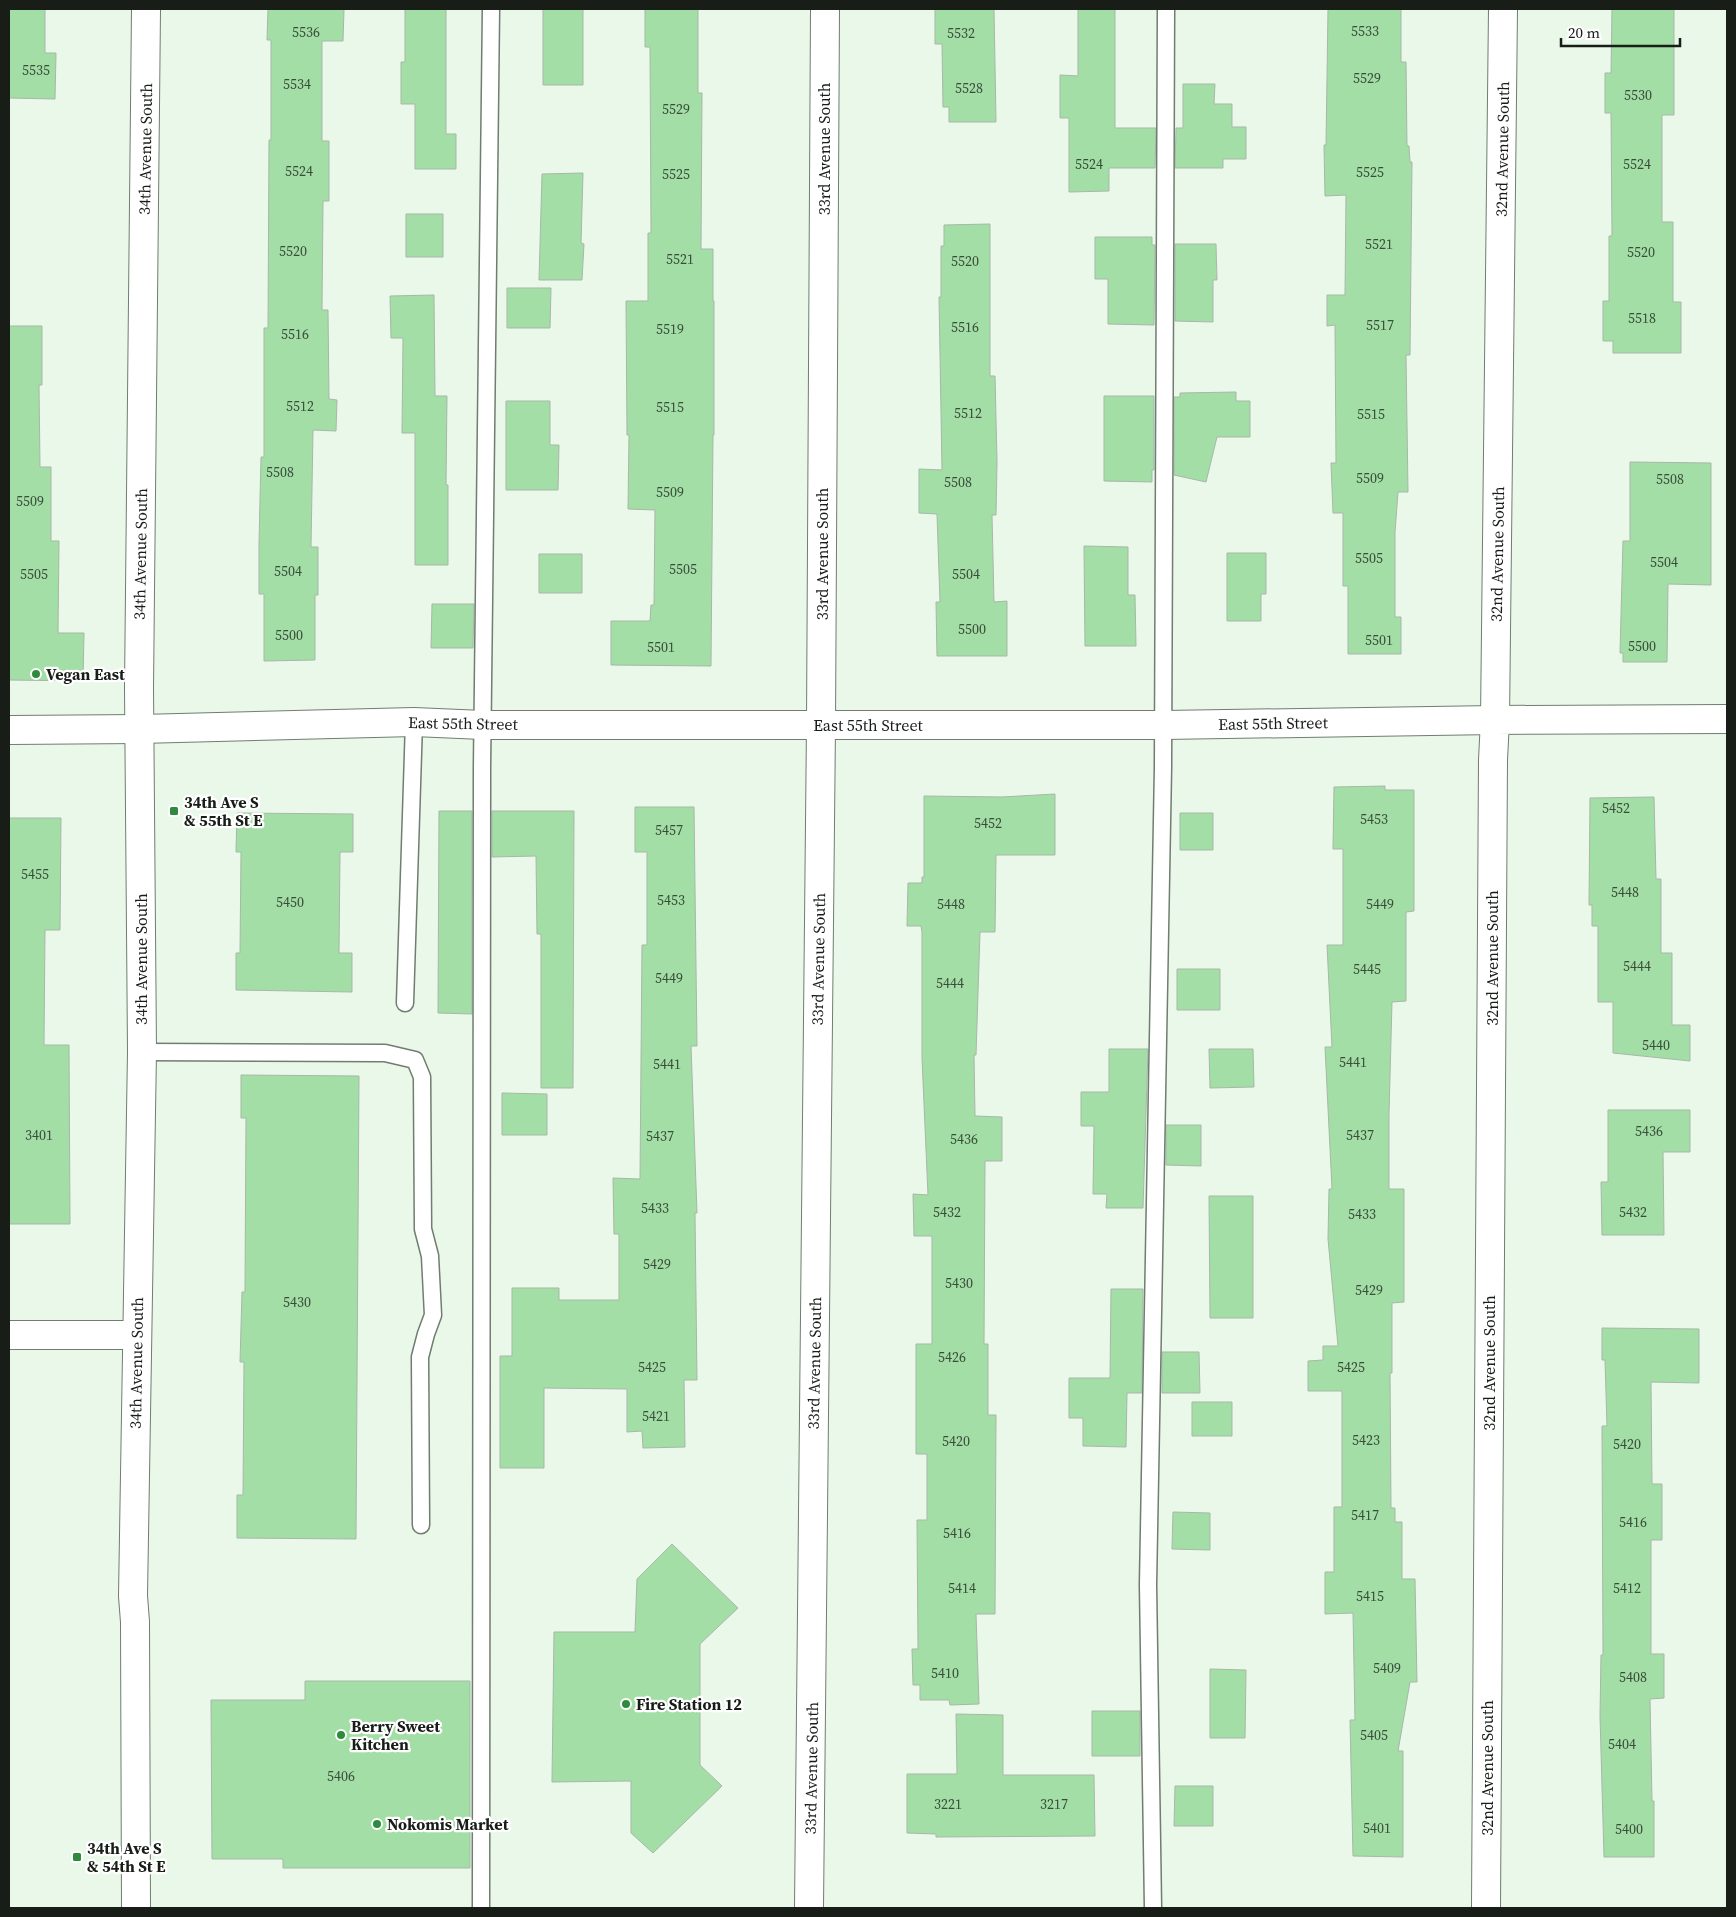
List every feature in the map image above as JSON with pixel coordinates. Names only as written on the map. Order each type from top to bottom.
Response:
[{"type":"street","name":"34th Avenue South","points":[[136,1908],[135,1632],[133,1596],[142,1052],[139,678],[146,9]]},
{"type":"street","name":"33rd Avenue South","points":[[809,1908],[821,725],[825,9]]},
{"type":"street","name":"32nd Avenue South","points":[[1486,1908],[1493,760],[1496,720],[1503,9]]},
{"type":"street","name":"East 55th Street","points":[[9,730],[140,729],[414,722],[821,725],[1727,719]]},
{"type":"street","points":[[9,1334],[136,1335]]},
{"type":"lane","points":[[481,1908],[483,724],[491,9]]},
{"type":"lane","points":[[1152,1908],[1148,1585],[1164,724],[1166,9]]},
{"type":"lane","points":[[405,1003],[414,722]]},
{"type":"lane","points":[[142,1052],[385,1053],[415,1060],[422,1076],[423,1229],[430,1256],[433,1315],[420,1357],[421,1525]]},
{"type":"building","points":[[9,9],[45,9],[45,53],[56,53],[55,99],[9,98]]},
{"type":"building","points":[[268,9],[344,9],[343,41],[322,41],[322,141],[329,141],[329,201],[323,201],[322,310],[328,310],[329,399],[337,400],[336,431],[313,430],[311,547],[318,547],[318,595],[315,595],[315,660],[264,661],[264,594],[259,594],[261,457],[264,457],[264,328],[268,328],[269,140],[271,140],[271,40],[267,40]]},
{"type":"building","points":[[405,9],[446,9],[446,134],[456,134],[456,169],[415,169],[415,104],[401,104],[401,62],[405,62]]},
{"type":"building","points":[[543,9],[583,9],[583,85],[543,85]]},
{"type":"building","points":[[645,9],[698,9],[698,93],[702,93],[701,249],[713,249],[714,435],[711,666],[611,665],[611,621],[650,621],[651,605],[654,605],[655,510],[628,509],[629,435],[627,435],[626,301],[648,301],[648,233],[651,233],[650,47],[645,47]]},
{"type":"building","points":[[935,9],[994,9],[996,122],[949,122],[949,107],[943,107],[942,44],[935,44]]},
{"type":"building","points":[[1078,9],[1115,9],[1115,128],[1156,128],[1155,168],[1109,168],[1109,191],[1069,192],[1069,118],[1060,118],[1060,75],[1078,76]]},
{"type":"building","points":[[1328,9],[1401,9],[1401,62],[1406,62],[1407,146],[1409,146],[1410,162],[1412,162],[1410,355],[1406,355],[1408,492],[1398,492],[1395,532],[1395,617],[1401,617],[1401,654],[1348,654],[1348,586],[1343,586],[1343,513],[1333,513],[1331,463],[1336,463],[1335,325],[1327,326],[1327,295],[1345,295],[1346,195],[1325,196],[1324,145],[1326,145]]},
{"type":"building","points":[[1612,9],[1674,9],[1674,115],[1662,115],[1662,222],[1673,222],[1673,302],[1681,302],[1681,353],[1613,353],[1613,341],[1603,341],[1603,301],[1609,301],[1609,236],[1612,236],[1611,113],[1605,113],[1605,73],[1611,73]]},
{"type":"building","points":[[1183,84],[1215,84],[1214,104],[1232,104],[1232,127],[1246,127],[1246,159],[1223,159],[1223,168],[1175,168],[1176,128],[1183,128]]},
{"type":"building","points":[[583,173],[581,243],[584,244],[582,280],[539,280],[542,174]]},
{"type":"building","points":[[406,214],[443,214],[443,257],[406,257]]},
{"type":"building","points":[[990,224],[990,376],[995,376],[997,462],[996,515],[992,515],[994,602],[1007,601],[1007,656],[937,656],[936,602],[940,602],[937,514],[919,513],[919,469],[942,470],[939,297],[941,297],[941,246],[944,246],[944,225]]},
{"type":"building","points":[[1095,237],[1152,237],[1152,245],[1155,245],[1154,325],[1108,324],[1108,279],[1095,279]]},
{"type":"building","points":[[1175,244],[1216,244],[1217,280],[1213,280],[1213,322],[1175,321]]},
{"type":"building","points":[[507,288],[551,288],[550,328],[507,328]]},
{"type":"building","points":[[434,295],[435,396],[447,396],[446,485],[448,485],[448,565],[415,565],[415,433],[402,433],[403,338],[391,338],[390,296]]},
{"type":"building","points":[[9,326],[42,326],[42,385],[39,385],[40,467],[51,467],[51,541],[59,541],[58,633],[84,633],[83,681],[9,680]]},
{"type":"building","points":[[1236,392],[1236,401],[1250,401],[1250,437],[1217,437],[1206,482],[1174,475],[1174,397],[1180,397],[1180,393]]},
{"type":"building","points":[[1104,396],[1154,396],[1154,470],[1152,470],[1152,482],[1104,481]]},
{"type":"building","points":[[506,401],[550,401],[550,445],[559,445],[558,490],[506,490]]},
{"type":"building","points":[[1630,462],[1711,463],[1711,585],[1668,584],[1667,662],[1623,662],[1623,653],[1620,653],[1623,541],[1630,541]]},
{"type":"building","points":[[1084,546],[1128,547],[1128,595],[1135,595],[1136,646],[1085,646]]},
{"type":"building","points":[[1227,553],[1266,553],[1266,594],[1261,594],[1261,621],[1227,621]]},
{"type":"building","points":[[539,554],[582,554],[582,593],[539,593]]},
{"type":"building","points":[[432,604],[474,604],[473,648],[431,648]]},
{"type":"building","points":[[1385,786],[1385,790],[1414,790],[1414,911],[1406,912],[1406,1001],[1392,1002],[1389,1114],[1389,1189],[1404,1189],[1404,1302],[1392,1303],[1392,1373],[1390,1373],[1391,1508],[1395,1508],[1395,1522],[1402,1522],[1402,1579],[1415,1579],[1417,1682],[1410,1682],[1398,1751],[1403,1751],[1403,1857],[1353,1856],[1350,1720],[1355,1720],[1353,1613],[1325,1614],[1325,1572],[1334,1572],[1334,1507],[1342,1507],[1342,1391],[1308,1391],[1308,1361],[1323,1360],[1323,1346],[1338,1346],[1328,1239],[1329,1189],[1332,1189],[1325,1047],[1332,1047],[1327,945],[1343,945],[1343,849],[1333,849],[1334,787]]},
{"type":"building","points":[[1055,794],[1055,855],[996,855],[995,932],[980,932],[976,1055],[974,1055],[975,1116],[1002,1117],[1002,1161],[985,1161],[984,1344],[988,1344],[988,1415],[996,1415],[995,1614],[976,1614],[979,1704],[950,1705],[949,1700],[920,1700],[920,1685],[913,1685],[912,1649],[918,1649],[917,1520],[927,1520],[927,1454],[916,1454],[916,1344],[932,1344],[932,1236],[914,1236],[913,1194],[928,1195],[922,1058],[922,932],[921,926],[907,926],[908,883],[922,883],[922,877],[924,877],[924,796],[1002,797]]},
{"type":"building","points":[[1654,797],[1656,879],[1661,879],[1661,953],[1672,953],[1672,1025],[1690,1025],[1690,1061],[1613,1053],[1613,1002],[1598,1002],[1598,926],[1592,926],[1592,905],[1589,905],[1590,798]]},
{"type":"building","points":[[635,807],[694,807],[697,1046],[691,1046],[697,1213],[695,1213],[697,1380],[684,1380],[685,1447],[643,1448],[642,1431],[627,1432],[627,1389],[544,1388],[544,1468],[500,1468],[500,1356],[512,1356],[512,1288],[559,1288],[559,1300],[619,1300],[619,1234],[614,1234],[613,1178],[640,1179],[642,945],[647,945],[647,852],[635,852]]},
{"type":"building","points":[[439,811],[472,811],[472,1014],[438,1013]]},
{"type":"building","points":[[492,811],[574,811],[573,1088],[541,1088],[541,934],[537,934],[536,856],[492,857]]},
{"type":"building","points":[[237,813],[353,814],[353,852],[340,852],[339,953],[352,953],[352,992],[236,990],[236,953],[240,953],[241,852],[236,852]]},
{"type":"building","points":[[1180,813],[1213,813],[1213,850],[1180,850]]},
{"type":"building","points":[[9,818],[61,818],[60,930],[45,930],[44,1045],[69,1045],[70,1224],[9,1224]]},
{"type":"building","points":[[1177,969],[1220,969],[1220,1010],[1177,1010]]},
{"type":"building","points":[[1109,1049],[1148,1049],[1143,1208],[1106,1208],[1107,1194],[1093,1194],[1094,1126],[1081,1126],[1081,1092],[1109,1092]]},
{"type":"building","points":[[1209,1049],[1253,1049],[1254,1087],[1210,1088]]},
{"type":"building","points":[[241,1075],[359,1076],[356,1539],[237,1538],[237,1495],[243,1495],[244,1362],[240,1362],[242,1292],[245,1292],[246,1118],[241,1118]]},
{"type":"building","points":[[502,1093],[547,1094],[547,1135],[502,1135]]},
{"type":"building","points":[[1608,1110],[1690,1110],[1690,1152],[1663,1152],[1664,1235],[1602,1235],[1601,1182],[1608,1182]]},
{"type":"building","points":[[1166,1125],[1201,1125],[1201,1166],[1166,1165]]},
{"type":"building","points":[[1209,1196],[1253,1196],[1253,1318],[1210,1318]]},
{"type":"building","points":[[1111,1289],[1143,1289],[1142,1393],[1127,1393],[1126,1447],[1083,1446],[1083,1418],[1069,1418],[1069,1378],[1110,1378]]},
{"type":"building","points":[[1602,1328],[1699,1329],[1699,1383],[1651,1382],[1652,1484],[1662,1484],[1662,1540],[1651,1540],[1651,1654],[1664,1654],[1664,1698],[1650,1699],[1654,1857],[1604,1857],[1600,1716],[1601,1655],[1603,1655],[1602,1426],[1607,1426],[1605,1360],[1602,1360]]},
{"type":"building","points":[[1162,1352],[1199,1352],[1200,1393],[1162,1393]]},
{"type":"building","points":[[1192,1402],[1232,1402],[1232,1436],[1192,1436]]},
{"type":"building","points":[[1173,1512],[1210,1513],[1210,1550],[1172,1549]]},
{"type":"building","name":"Fire Station 12","points":[[672,1544],[738,1608],[700,1644],[700,1765],[722,1786],[653,1853],[631,1833],[631,1781],[552,1782],[554,1632],[635,1632],[637,1579]]},
{"type":"building","points":[[1210,1669],[1246,1670],[1245,1738],[1210,1738]]},
{"type":"building","points":[[305,1681],[470,1681],[470,1868],[283,1868],[283,1859],[212,1859],[211,1700],[305,1700]]},
{"type":"building","points":[[1092,1711],[1140,1711],[1140,1756],[1092,1756]]},
{"type":"building","points":[[956,1714],[1003,1715],[1003,1775],[1094,1775],[1095,1836],[936,1837],[936,1834],[907,1833],[907,1774],[957,1774]]},
{"type":"building","points":[[1175,1786],[1213,1786],[1213,1826],[1174,1826]]},
{"type":"place","name":"Vegan East","points":[[36,674]]},
{"type":"place","name":"34th Ave S & 55th St E","points":[[174,811]]},
{"type":"place","name":"Fire Station 12","points":[[626,1704]]},
{"type":"place","name":"Berry Sweet Kitchen","points":[[341,1735]]},
{"type":"place","name":"Nokomis Market","points":[[377,1824]]},
{"type":"place","name":"34th Ave S & 54th St E","points":[[77,1857]]}]
